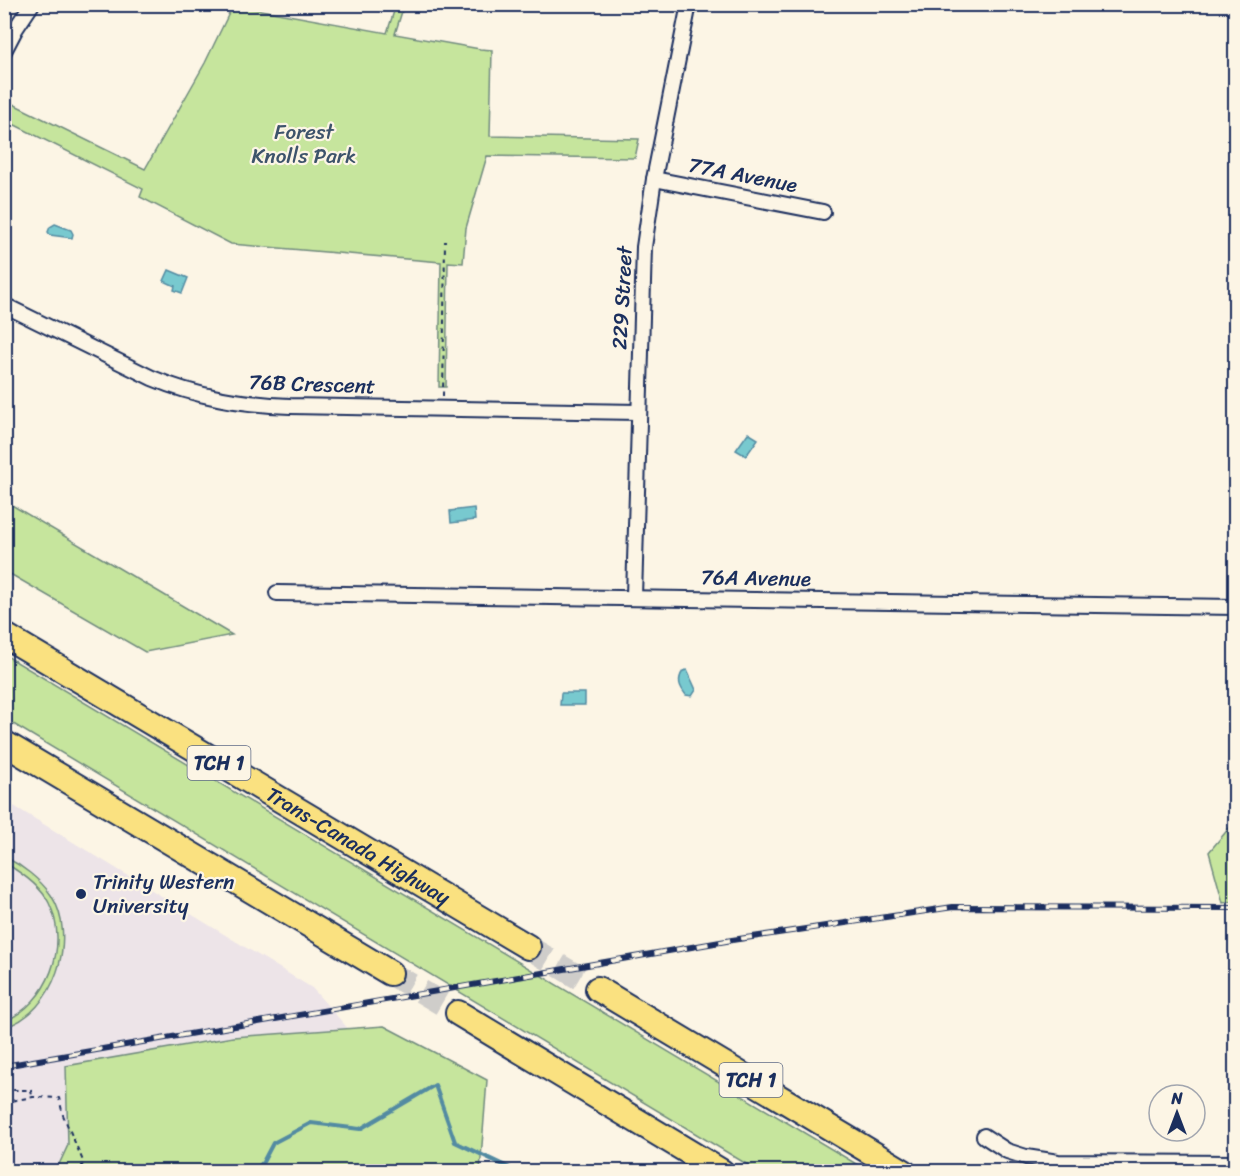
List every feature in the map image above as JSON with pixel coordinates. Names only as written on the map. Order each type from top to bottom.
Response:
[{"type":"highway","name":"Trans-Canada Highway","points":[[4,635],[528,947]]},
{"type":"highway","points":[[4,743],[390,973]]},
{"type":"highway","name":"TCH 1","points":[[598,989],[904,1172]]},
{"type":"highway","points":[[458,1013],[722,1172]]},
{"type":"street","points":[[4,51],[32,4]]},
{"type":"street","name":"229 Street","points":[[634,597],[644,247],[654,179],[689,4]]},
{"type":"street","name":"77A Avenue","points":[[654,179],[823,212]]},
{"type":"street","name":"76B Crescent","points":[[4,304],[152,378],[196,394],[260,405],[639,412]]},
{"type":"street","name":"76A Avenue","points":[[277,593],[1236,607]]},
{"type":"street","points":[[984,1136],[1007,1151],[1058,1162],[1236,1163]]},
{"type":"path","points":[[442,408],[446,242]]},
{"type":"path","points":[[4,1090],[31,1090],[33,1097]]},
{"type":"path","points":[[4,1102],[33,1097],[59,1098],[63,1115],[83,1161],[81,1172]]},
{"type":"shaded area","name":"Trinity Western University","points":[[4,800],[312,988],[439,1131],[413,1171],[5,1171]]},
{"type":"green space","name":"Forest Knolls Park","points":[[233,5],[387,33],[396,5],[404,5],[395,34],[492,50],[490,136],[639,139],[635,158],[487,156],[466,228],[463,263],[448,262],[446,387],[439,387],[441,262],[231,244],[140,197],[143,189],[5,120],[5,100],[145,169],[205,63]]},
{"type":"green space","points":[[5,501],[232,635],[145,652],[5,571]]},
{"type":"green space","points":[[4,655],[868,1171],[758,1171],[5,719]]},
{"type":"green space","points":[[1235,821],[1235,901],[1223,903],[1209,852]]},
{"type":"green space","points":[[5,857],[30,873],[47,889],[59,912],[63,932],[62,952],[57,972],[48,990],[37,1007],[22,1019],[5,1027],[5,1021],[20,1013],[43,987],[56,954],[57,937],[55,920],[49,903],[30,880],[5,863]]},
{"type":"green space","points":[[384,1026],[487,1080],[480,1171],[56,1171],[68,1145],[66,1066],[233,1037]]},
{"type":"water","points":[[55,224],[71,230],[72,238],[50,235],[48,232],[50,227]]},
{"type":"water","points":[[169,270],[188,278],[182,293],[174,290],[175,286],[164,281]]},
{"type":"water","points":[[748,433],[758,439],[746,456],[736,450]]},
{"type":"water","points":[[474,508],[475,520],[451,523],[450,511]]},
{"type":"water","points":[[687,670],[696,690],[692,696],[686,695],[680,683],[681,674]]},
{"type":"water","points":[[561,693],[585,693],[585,705],[560,705]]},
{"type":"waterway","points":[[254,1172],[263,1162],[273,1143],[311,1123],[360,1129],[435,1085],[455,1142],[518,1172]]},
{"type":"tunnel","points":[[528,947],[598,989]]},
{"type":"tunnel","points":[[390,973],[458,1013]]},
{"type":"railway","points":[[4,1066],[732,940],[953,907],[1236,908]]},
{"type":"place","name":"Trinity Western University","points":[[81,894]]}]
